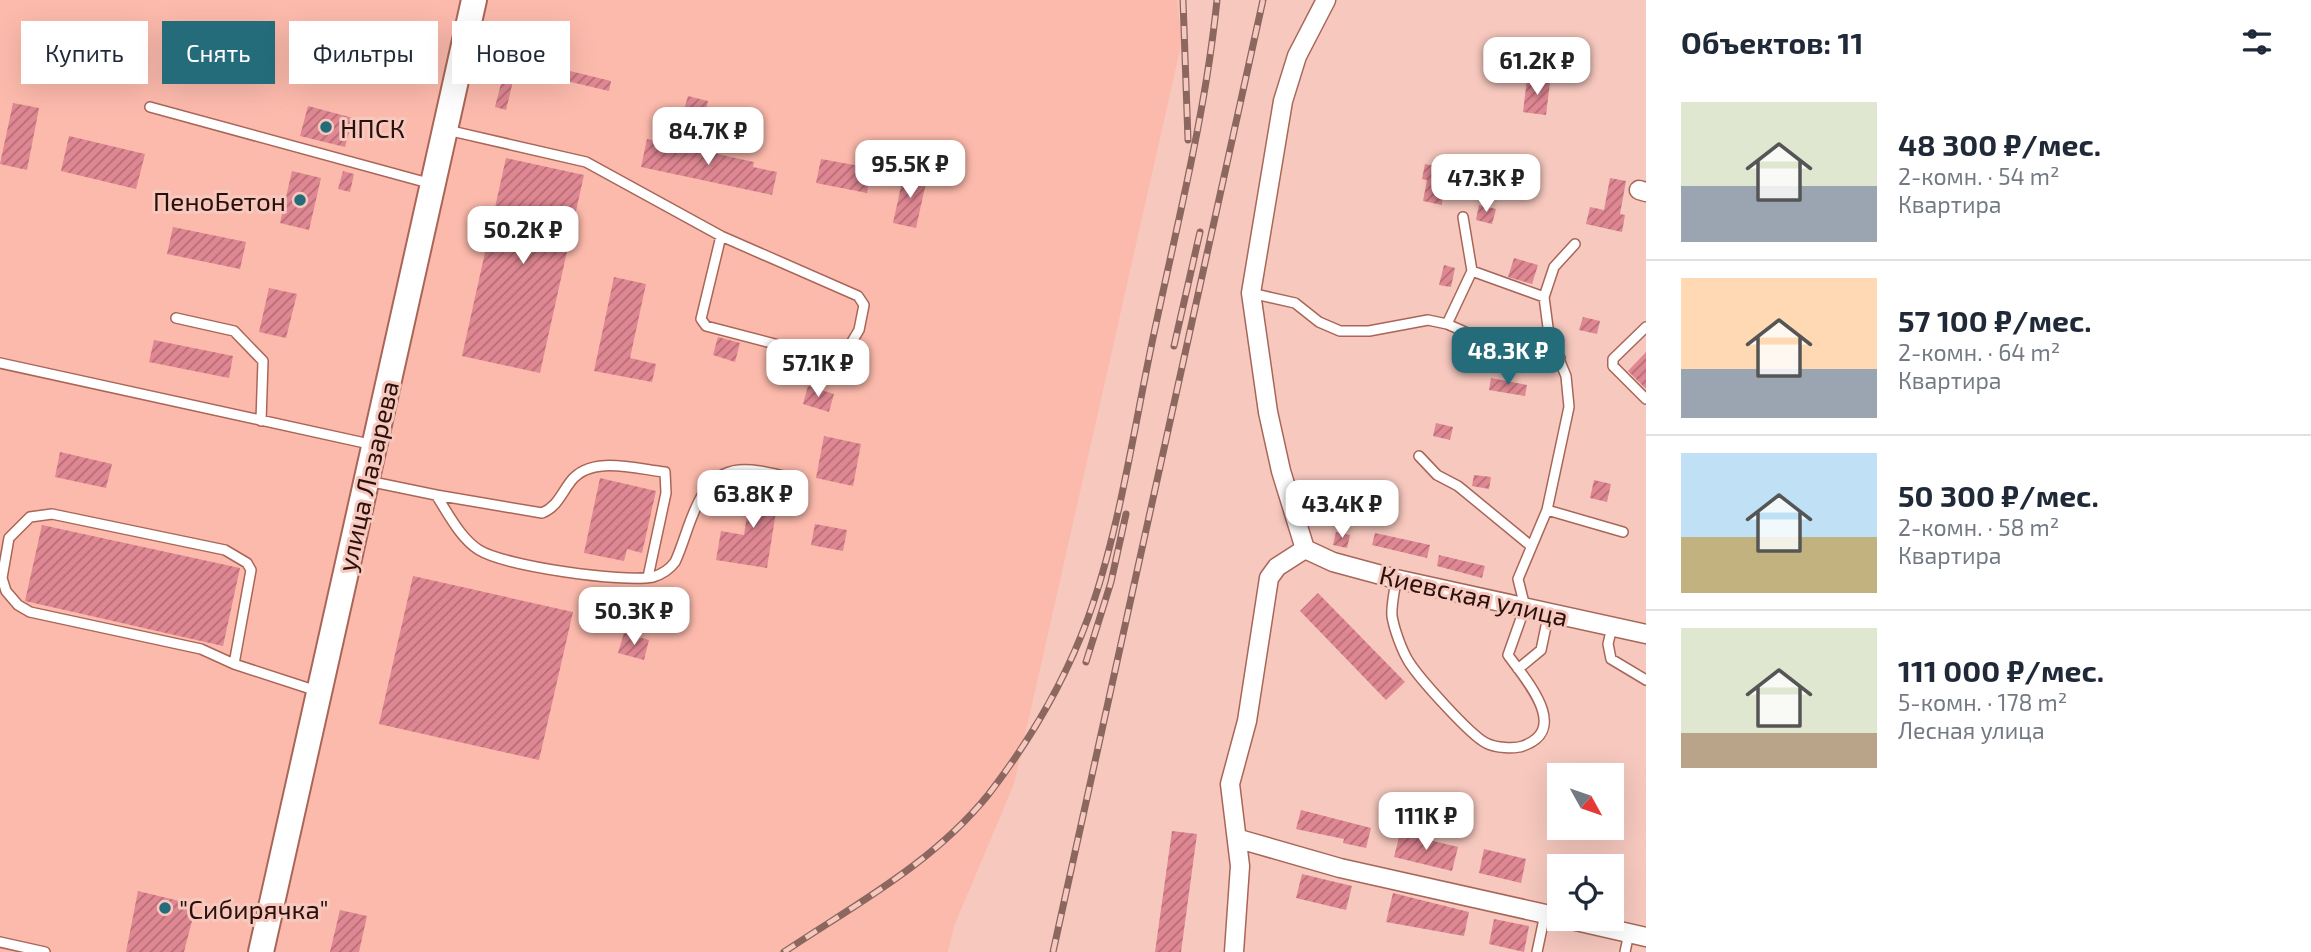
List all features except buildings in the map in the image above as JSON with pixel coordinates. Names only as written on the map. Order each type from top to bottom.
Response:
[{"type":"main road","name":"улица Лазарева","points":[[261,952],[474,0]]},
{"type":"street","points":[[1234,952],[1240,886],[1239,839],[1230,784],[1247,721],[1265,592],[1277,567],[1306,549],[1281,471],[1270,424],[1259,366],[1251,293],[1283,101],[1297,56],[1326,0]]},
{"type":"street","name":"Киевская улица","points":[[1306,549],[1333,562],[1396,579],[1646,634]]},
{"type":"street","points":[[1239,839],[1340,868],[1547,914]]},
{"type":"street","points":[[1620,931],[1638,935]]},
{"type":"lane","points":[[149,107],[433,184]]},
{"type":"lane","points":[[445,129],[586,162],[722,236],[858,296],[864,305],[859,330],[850,345],[817,355],[706,326],[701,319],[722,236]]},
{"type":"lane","points":[[1447,324],[1472,271],[1463,218]]},
{"type":"lane","points":[[1396,579],[1392,615],[1407,660],[1444,704],[1487,744],[1517,748],[1533,743],[1545,727],[1546,715],[1533,689],[1508,655],[1525,607],[1518,579],[1547,510],[1569,407],[1569,390],[1560,358],[1549,335],[1544,297],[1554,267],[1575,244]]},
{"type":"lane","points":[[1472,271],[1544,297]]},
{"type":"lane","points":[[1251,293],[1295,303],[1319,322],[1340,331],[1369,331],[1428,320],[1447,324],[1479,338],[1537,348],[1560,358]]},
{"type":"lane","points":[[176,318],[234,331],[263,360],[261,421]]},
{"type":"lane","points":[[1646,327],[1613,359],[1613,366],[1646,399]]},
{"type":"lane","points":[[0,363],[374,445]]},
{"type":"lane","points":[[1419,456],[1437,475],[1458,486],[1531,546]]},
{"type":"lane","points":[[366,481],[542,513],[556,504],[569,483],[586,468],[597,466],[665,472],[666,493],[648,578]]},
{"type":"lane","points":[[436,495],[466,539],[491,556],[581,575],[648,578],[667,571],[675,562],[706,487],[729,472],[741,469],[798,479]]},
{"type":"lane","points":[[1547,510],[1623,533]]},
{"type":"lane","points":[[234,664],[251,570],[238,556],[225,550],[52,514],[30,517],[9,538],[2,578],[6,591],[30,612],[201,649],[234,664],[319,691]]},
{"type":"lane","points":[[1518,670],[1541,650],[1549,612]]},
{"type":"lane","points":[[1612,626],[1608,643],[1611,659],[1646,680]]},
{"type":"lane","points":[[1537,952],[1547,927]]},
{"type":"lane","points":[[1625,952],[1638,935]]},
{"type":"lane","points":[[0,942],[45,952]]},
{"type":"shaded area","points":[[0,0],[1177,0],[1182,41],[1014,784],[954,926],[948,952],[0,952]]},
{"type":"railway","points":[[1183,0],[1188,140]]},
{"type":"railway","points":[[784,952],[892,881],[918,862],[966,819],[988,795],[1018,754],[1045,710],[1079,642],[1100,583],[1118,510],[1199,122],[1217,0]]},
{"type":"railway","points":[[1053,952],[1263,0]]},
{"type":"railway","points":[[1174,346],[1200,232]]},
{"type":"railway","points":[[1086,662],[1111,582],[1126,514]]},
{"type":"place","name":"НПСК","points":[[326,127]]},
{"type":"place","name":"ПеноБетон","points":[[300,200]]},
{"type":"place","name":"\"Сибирячка\"","points":[[165,908]]}]
